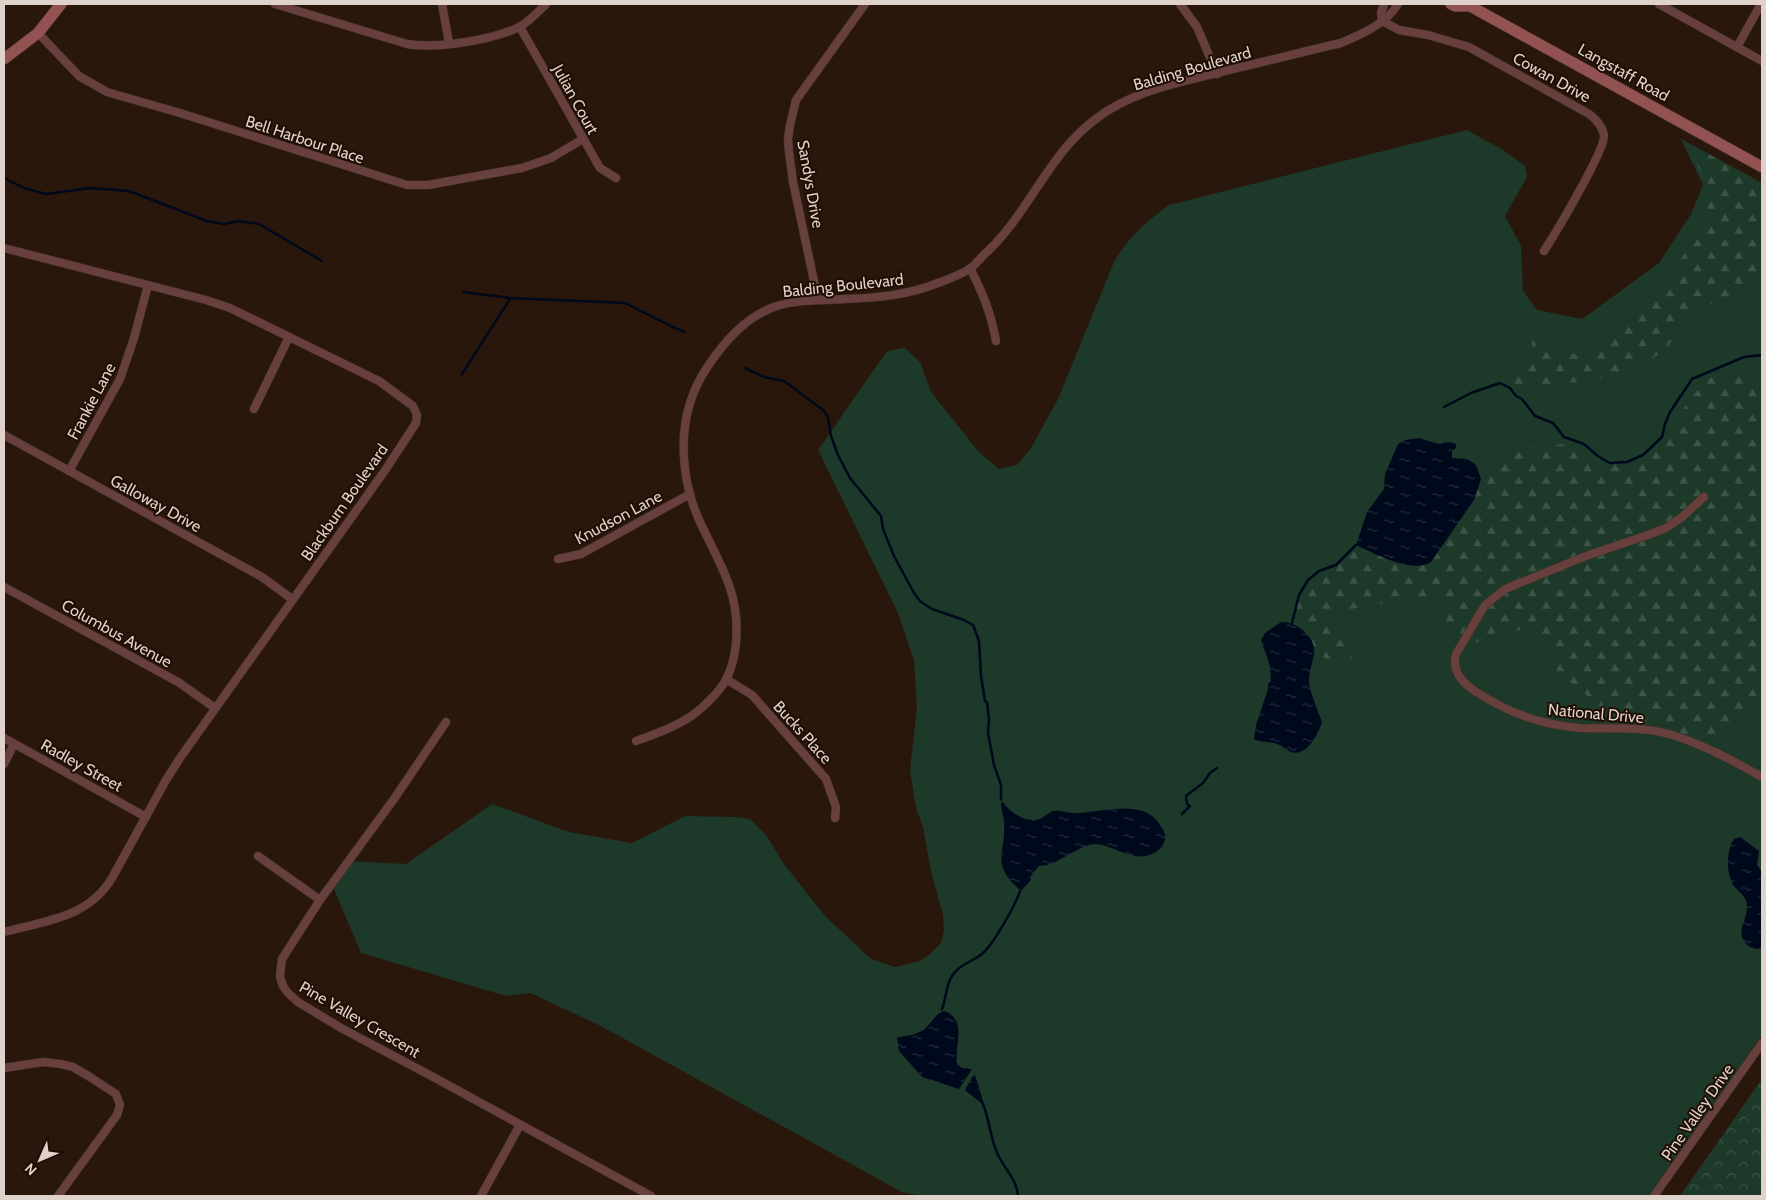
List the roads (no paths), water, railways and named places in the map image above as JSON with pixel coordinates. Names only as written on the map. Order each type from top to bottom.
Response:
[{"type":"main road","points":[[4,60],[38,33],[61,4]]},
{"type":"main road","name":"Langstaff Road","points":[[1451,4],[1455,6],[1469,5],[1762,167]]},
{"type":"street","points":[[275,4],[407,44],[429,46],[484,38],[520,27],[546,4]]},
{"type":"street","points":[[442,4],[449,43]]},
{"type":"street","name":"Sandys Drive","points":[[818,300],[788,152],[791,118],[798,96],[865,4]]},
{"type":"street","points":[[1180,4],[1197,26],[1217,74]]},
{"type":"street","points":[[1382,21],[1381,13],[1384,4]]},
{"type":"street","name":"Balding Boulevard","points":[[636,741],[662,732],[688,719],[710,699],[726,679],[735,647],[737,630],[734,600],[729,583],[694,508],[684,457],[685,422],[690,400],[708,365],[730,338],[753,318],[774,307],[818,300],[894,295],[940,282],[970,268],[1006,233],[1024,209],[1055,160],[1096,118],[1132,98],[1163,87],[1341,43],[1362,34],[1382,21],[1398,4]]},
{"type":"street","points":[[1660,4],[1762,61]]},
{"type":"street","points":[[1736,46],[1761,4]]},
{"type":"street","name":"Cowan Drive","points":[[1382,21],[1399,30],[1428,35],[1469,47],[1589,114],[1598,121],[1604,134],[1604,141],[1562,224],[1544,251]]},
{"type":"street","name":"Julian Court","points":[[520,27],[600,168],[616,178]]},
{"type":"street","name":"Bell Harbour Place","points":[[38,33],[79,76],[107,92],[180,113],[407,185],[428,186],[522,168],[551,158],[583,139]]},
{"type":"street","name":"Blackburn Boulevard","points":[[4,248],[219,304],[386,385],[413,406],[417,416],[414,427],[390,462],[171,772],[108,886],[96,899],[80,910],[4,932]]},
{"type":"street","points":[[970,268],[987,304],[996,341]]},
{"type":"street","name":"Frankie Lane","points":[[69,471],[120,379],[134,338],[148,285]]},
{"type":"street","points":[[254,409],[289,337]]},
{"type":"street","name":"Galloway Drive","points":[[4,435],[262,577],[292,599]]},
{"type":"street","name":"Knudson Lane","points":[[558,559],[581,554],[690,494]]},
{"type":"street","name":"National Drive","points":[[1704,497],[1666,528],[1586,556],[1505,589],[1485,605],[1481,611],[1456,654],[1454,663],[1456,673],[1472,690],[1510,711],[1537,722],[1581,728],[1632,728],[1667,733],[1704,747],[1762,777]]},
{"type":"street","name":"Columbus Avenue","points":[[4,587],[178,682],[215,708]]},
{"type":"street","name":"Bucks Place","points":[[726,679],[752,695],[826,779],[836,807],[835,818]]},
{"type":"street","name":"Pine Valley Crescent","points":[[446,722],[388,807],[320,900],[282,959],[280,977],[288,993],[298,1002],[342,1028],[651,1196]]},
{"type":"street","name":"Radley Street","points":[[4,738],[146,817]]},
{"type":"street","points":[[4,764],[14,744]]},
{"type":"street","points":[[258,856],[320,900]]},
{"type":"street","name":"Pine Valley Drive","points":[[1654,1196],[1762,1043]]},
{"type":"street","points":[[4,1068],[43,1062],[60,1064],[90,1077],[116,1094],[120,1106],[117,1115],[58,1196]]},
{"type":"street","points":[[481,1196],[520,1125]]},
{"type":"water","points":[[1420,438],[1436,443],[1451,442],[1456,444],[1456,448],[1452,451],[1452,458],[1468,459],[1476,465],[1481,479],[1474,500],[1431,562],[1414,566],[1394,561],[1356,545],[1367,512],[1384,489],[1385,474],[1398,444],[1405,440]]},
{"type":"water","points":[[1281,622],[1287,622],[1299,627],[1309,636],[1314,648],[1309,683],[1322,722],[1318,732],[1307,748],[1297,753],[1291,752],[1279,745],[1254,739],[1256,725],[1268,684],[1271,681],[1270,666],[1261,640],[1265,633]]},
{"type":"water","points":[[1001,799],[1013,813],[1030,820],[1042,818],[1052,811],[1075,813],[1123,808],[1134,809],[1153,817],[1165,833],[1165,837],[1161,847],[1156,852],[1146,856],[1131,855],[1102,845],[1090,845],[1049,865],[1039,866],[1030,877],[1031,880],[1022,890],[1010,880],[1002,865],[1004,823]]},
{"type":"water","points":[[1740,837],[1759,851],[1757,865],[1762,872],[1762,948],[1757,949],[1750,947],[1742,937],[1741,932],[1747,905],[1744,896],[1731,881],[1728,869],[1728,856],[1731,844],[1734,839]]},
{"type":"water","points":[[944,1011],[956,1020],[958,1027],[957,1064],[962,1068],[972,1069],[959,1089],[922,1077],[899,1051],[897,1038],[920,1032],[938,1014]]},
{"type":"water","points":[[975,1075],[983,1101],[981,1103],[965,1090]]},
{"type":"waterway","points":[[4,178],[24,188],[46,194],[90,188],[129,191],[207,221],[224,224],[238,221],[259,224],[322,261]]},
{"type":"waterway","points":[[463,292],[510,298],[625,303],[685,332]]},
{"type":"waterway","points":[[462,374],[510,299]]},
{"type":"waterway","points":[[1444,407],[1471,393],[1500,383],[1510,388],[1516,396],[1522,399],[1535,416],[1553,423],[1564,437],[1584,444],[1599,457],[1610,463],[1627,462],[1643,455],[1662,437],[1670,412],[1692,379],[1744,357],[1762,355]]},
{"type":"waterway","points":[[745,368],[764,377],[784,381],[823,410],[828,417],[831,436],[838,455],[850,478],[881,516],[883,529],[894,556],[914,593],[921,602],[932,609],[973,625],[979,641],[981,676],[989,720],[988,733],[994,765],[1001,785],[1001,799]]},
{"type":"waterway","points":[[1292,623],[1299,595],[1308,580],[1319,571],[1336,565],[1356,545]]},
{"type":"waterway","points":[[1182,814],[1190,806],[1187,804],[1186,796],[1203,783],[1210,773],[1217,768]]},
{"type":"waterway","points":[[942,1009],[948,984],[952,976],[958,969],[988,948],[1004,924],[1020,891]]},
{"type":"waterway","points":[[982,1102],[995,1149],[1013,1180],[1018,1196]]}]
